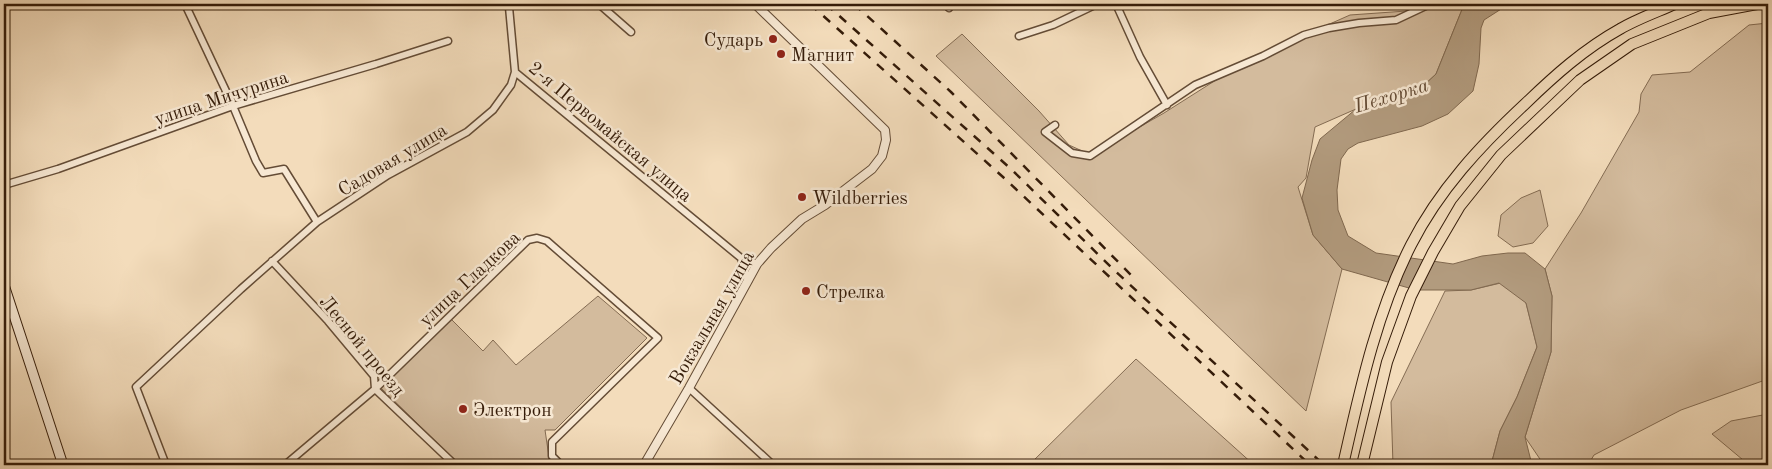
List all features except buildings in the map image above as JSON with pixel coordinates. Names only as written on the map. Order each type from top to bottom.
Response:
[{"type":"main road","points":[[1343,465],[1368,354],[1392,287],[1411,244],[1443,190],[1489,138],[1565,66],[1620,29],[1675,4]]},
{"type":"main road","points":[[1362,465],[1387,362],[1411,296],[1433,252],[1460,206],[1501,155],[1580,80],[1632,44],[1709,13],[1757,4]]},
{"type":"main road","points":[[4,285],[63,465]]},
{"type":"street","points":[[185,4],[263,173],[284,169],[317,222]]},
{"type":"street","points":[[599,4],[631,32]]},
{"type":"street","name":"Вокзальная улица","points":[[644,465],[757,264],[802,219],[825,206],[872,169],[882,156],[886,140],[885,130],[755,4]]},
{"type":"street","points":[[1019,36],[1053,26],[1097,4]]},
{"type":"street","points":[[1116,4],[1140,57],[1167,105]]},
{"type":"street","points":[[1054,125],[1045,132],[1072,153],[1090,156],[1195,85],[1263,56],[1304,35],[1358,23],[1396,20],[1430,4]]},
{"type":"street","name":"2-я Первомайская улица","points":[[508,5],[515,72],[740,258],[757,264]]},
{"type":"street","name":"улица Мичурина","points":[[4,185],[58,169],[233,106],[448,41]]},
{"type":"street","name":"Садовая улица","points":[[166,465],[136,387],[317,222],[388,176],[445,146],[467,132],[493,110],[512,85],[515,72]]},
{"type":"street","name":"улица Гладкова","points":[[284,465],[375,389],[528,240],[537,238],[547,240],[658,338],[552,442],[552,456],[561,465]]},
{"type":"street","points":[[740,258],[748,281]]},
{"type":"street","name":"Лесной проезд","points":[[272,262],[328,321],[374,376],[375,389],[455,465]]},
{"type":"street","points":[[689,388],[772,465]]},
{"type":"shaded area","points":[[1467,4],[1509,4],[1484,20],[1481,28],[1479,64],[1473,91],[1448,114],[1422,126],[1358,143],[1348,149],[1341,159],[1337,190],[1338,210],[1348,236],[1376,253],[1453,264],[1482,256],[1525,253],[1545,269],[1552,296],[1551,352],[1525,437],[1532,465],[1491,465],[1500,431],[1517,397],[1537,347],[1526,303],[1499,283],[1471,290],[1416,290],[1342,269],[1313,235],[1302,198],[1312,160],[1320,139],[1356,109],[1397,98],[1421,88],[1436,74],[1463,7]]},
{"type":"shaded area","points":[[1463,7],[1436,74],[1421,88],[1397,98],[1356,109],[1315,127],[1306,178],[1298,187],[1313,235],[1342,269],[1306,411],[936,56],[962,34],[1039,111],[1069,145],[1091,155],[1164,113],[1246,61],[1350,15]]},
{"type":"shaded area","points":[[1768,23],[1768,379],[1681,410],[1594,455],[1588,465],[1544,465],[1525,437],[1551,352],[1552,296],[1545,269],[1581,213],[1639,112],[1641,94],[1652,75],[1690,72],[1749,25]]},
{"type":"shaded area","points":[[1540,190],[1548,226],[1533,243],[1513,247],[1498,236],[1501,215],[1521,198]]},
{"type":"shaded area","points":[[1505,282],[1526,303],[1537,347],[1517,397],[1500,431],[1491,465],[1393,465],[1391,402],[1445,291],[1471,290]]},
{"type":"shaded area","points":[[598,296],[647,338],[555,430],[545,430],[551,465],[460,465],[380,387],[451,319],[483,351],[493,340],[516,365]]},
{"type":"shaded area","points":[[1136,359],[1254,465],[1029,465]]},
{"type":"shaded area","points":[[1768,414],[1768,465],[1749,465],[1712,434],[1731,421]]},
{"type":"railway","points":[[810,4],[1003,177],[1310,465]]},
{"type":"railway","points":[[826,4],[1011,169],[1112,268],[1324,465]]},
{"type":"railway","points":[[854,4],[951,92],[1134,278]]},
{"type":"place","name":"Сударь","points":[[773,39]]},
{"type":"place","name":"Магнит","points":[[781,54]]},
{"type":"place","name":"Wildberries","points":[[802,197]]},
{"type":"place","name":"Стрелка","points":[[806,291]]},
{"type":"place","name":"Электрон","points":[[463,409]]},
{"type":"water label","name":"Пехорка","points":[[1391,95]]}]
